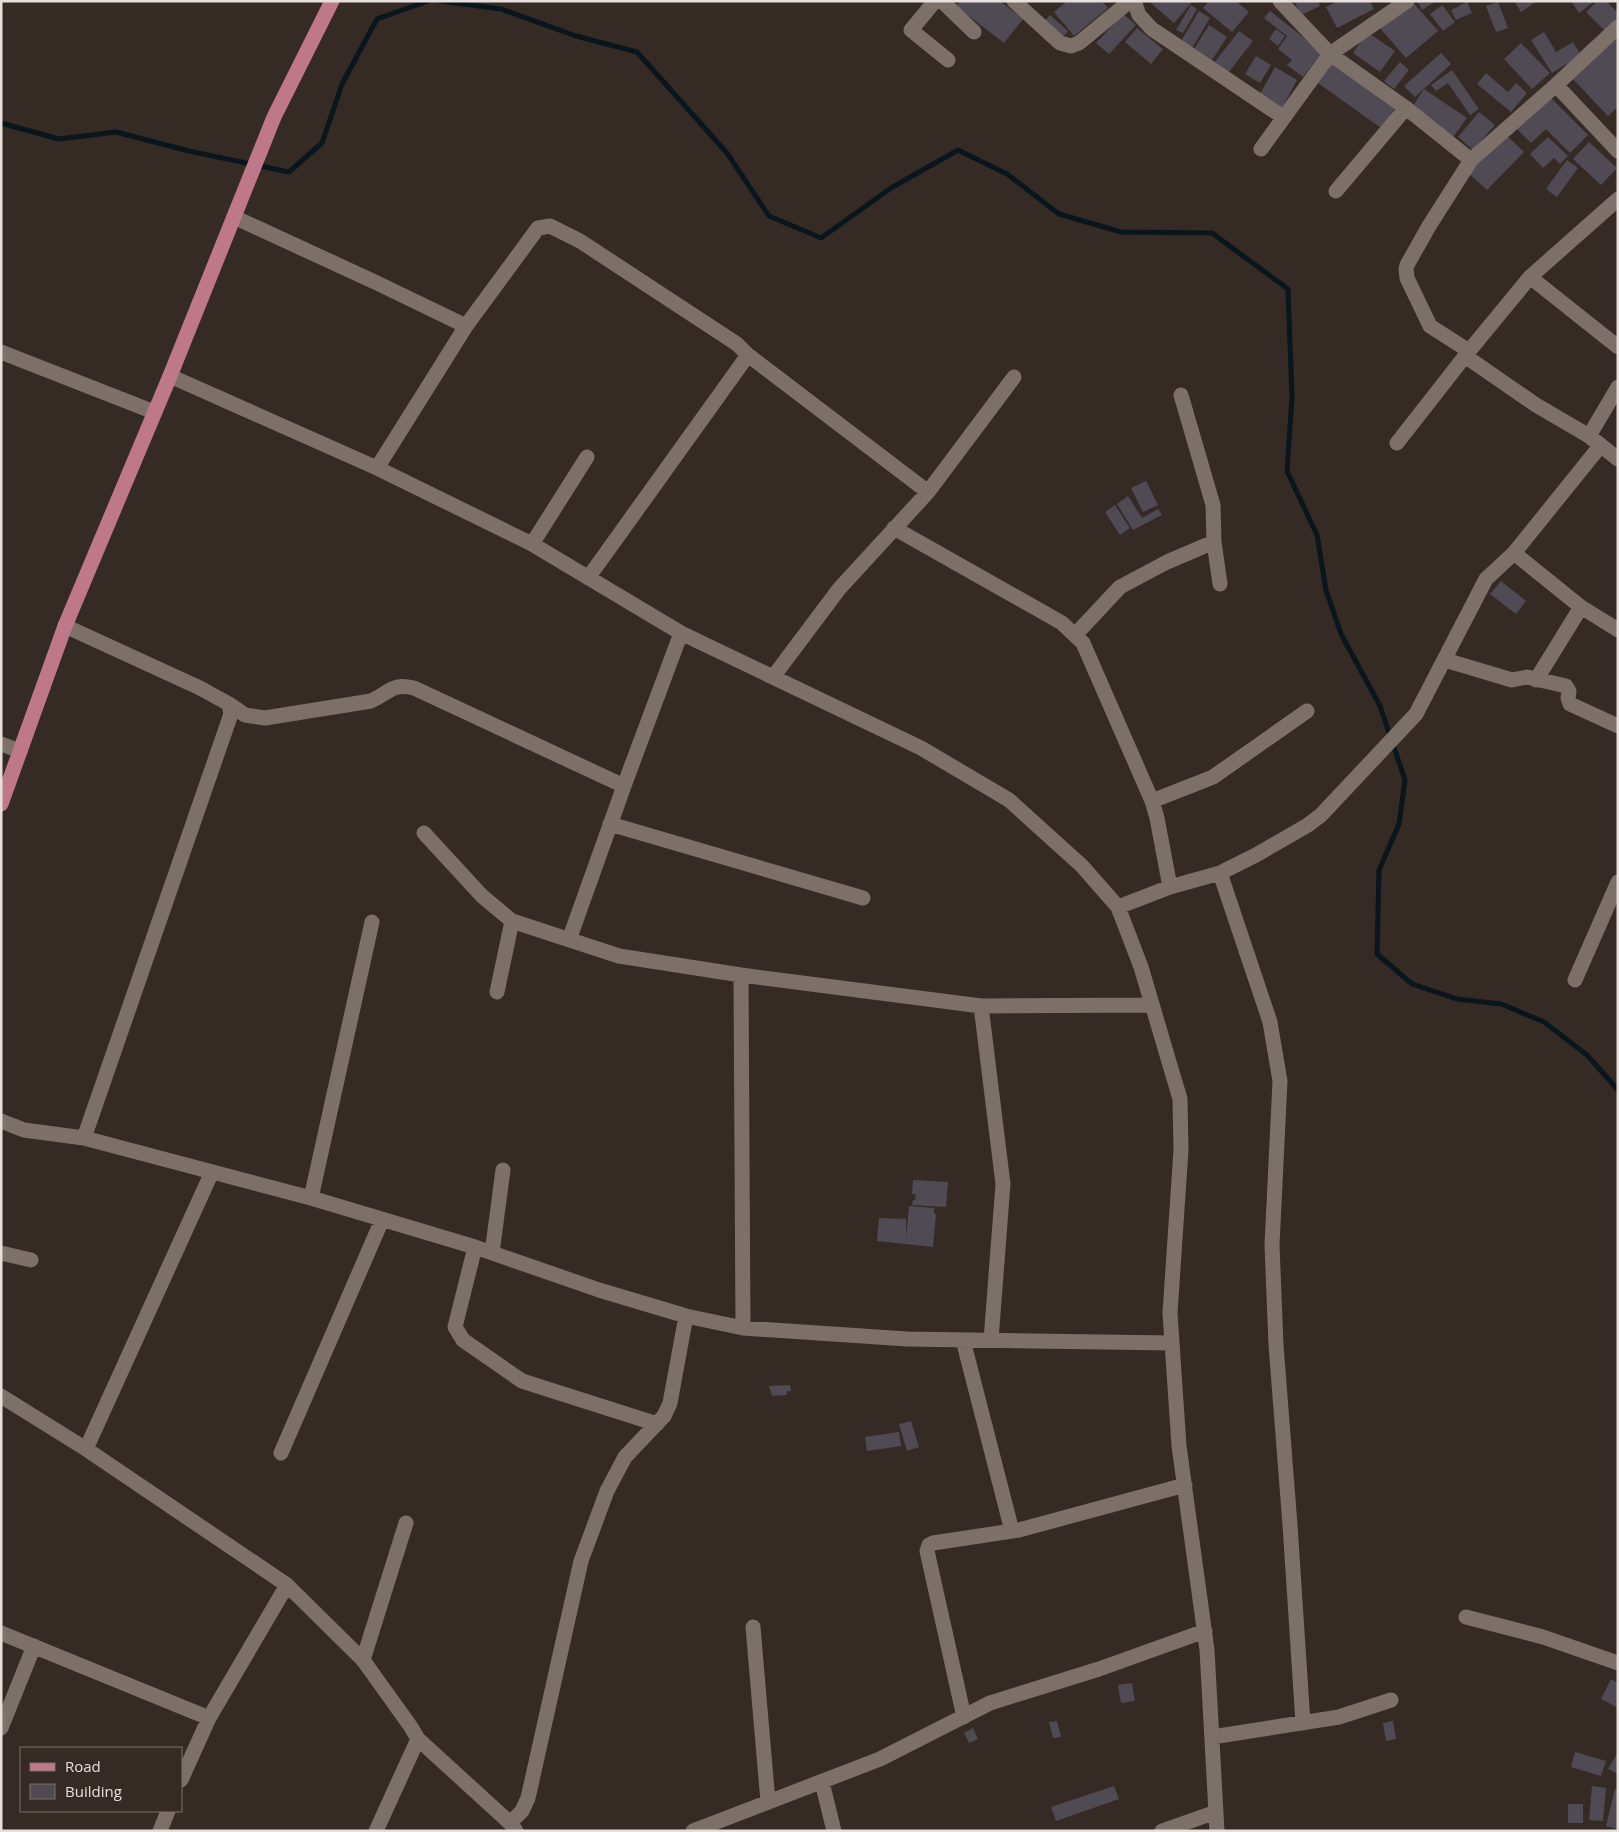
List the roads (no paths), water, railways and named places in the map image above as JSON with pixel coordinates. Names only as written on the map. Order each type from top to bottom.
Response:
[{"type":"main road","points":[[1,804],[65,626],[170,376],[274,117],[332,1]]},
{"type":"street","points":[[936,1],[911,30],[948,60]]},
{"type":"street","points":[[942,1],[974,32]]},
{"type":"street","points":[[1014,1],[1060,43],[1071,46],[1079,43],[1132,1],[1139,14],[1152,29],[1283,117]]},
{"type":"street","points":[[1280,1],[1330,54],[1406,108],[1471,160]]},
{"type":"street","points":[[1260,150],[1330,54],[1407,1]]},
{"type":"street","points":[[1618,27],[1471,160],[1428,226],[1406,270],[1406,278],[1430,326],[1536,405],[1595,441],[1618,459]]},
{"type":"street","points":[[1556,85],[1618,151]]},
{"type":"street","points":[[1336,191],[1406,108]]},
{"type":"street","points":[[1397,443],[1530,277],[1618,199]]},
{"type":"street","points":[[234,217],[466,326]]},
{"type":"street","points":[[377,468],[466,326],[538,228],[550,226],[588,246],[737,344],[748,355],[928,492]]},
{"type":"street","points":[[1530,277],[1618,348]]},
{"type":"street","points":[[1,352],[154,412]]},
{"type":"street","points":[[588,578],[748,355]]},
{"type":"street","points":[[170,376],[377,468],[532,544],[681,632],[921,748],[1009,800],[1082,866],[1118,907],[1141,967],[1180,1099],[1181,1150],[1170,1313],[1180,1446],[1205,1631],[1217,1831]]},
{"type":"street","points":[[773,677],[839,588],[928,492],[1014,378]]},
{"type":"street","points":[[1118,907],[1170,887],[1220,873],[1256,855],[1308,825],[1321,815],[1416,714],[1486,579],[1514,553],[1595,441],[1618,387]]},
{"type":"street","points":[[1181,395],[1213,505],[1214,542],[1220,584]]},
{"type":"street","points":[[532,544],[588,457]]},
{"type":"street","points":[[894,528],[1062,623],[1083,643],[1152,801],[1158,818],[1170,887]]},
{"type":"street","points":[[1075,635],[1120,587],[1167,562],[1214,542]]},
{"type":"street","points":[[1514,553],[1580,607],[1618,630]]},
{"type":"street","points":[[1536,680],[1580,607]]},
{"type":"street","points":[[65,626],[200,688],[245,715],[265,718],[371,701],[382,696],[391,688],[401,685],[414,688],[624,786]]},
{"type":"street","points":[[569,940],[681,632]]},
{"type":"street","points":[[1445,660],[1512,680],[1523,677],[1566,686],[1569,691],[1568,698],[1570,704],[1618,726]]},
{"type":"street","points":[[84,1138],[231,714],[229,704]]},
{"type":"street","points":[[1152,801],[1213,777],[1307,711]]},
{"type":"street","points":[[1,744],[20,751]]},
{"type":"street","points":[[610,824],[863,898]]},
{"type":"street","points":[[424,833],[482,896],[512,921],[618,956],[741,975],[982,1006],[1152,1005]]},
{"type":"street","points":[[1220,873],[1270,1022],[1280,1081],[1272,1244],[1276,1345],[1303,1723]]},
{"type":"street","points":[[1575,980],[1618,882]]},
{"type":"street","points":[[498,992],[512,921]]},
{"type":"street","points":[[311,1198],[372,922]]},
{"type":"street","points":[[741,975],[743,1328]]},
{"type":"street","points":[[982,1006],[1003,1184],[992,1340]]},
{"type":"street","points":[[1,1121],[24,1130],[84,1138],[311,1198],[475,1247],[599,1290],[686,1316],[743,1328],[963,1340],[1172,1342]]},
{"type":"street","points":[[492,1253],[502,1170]]},
{"type":"street","points":[[86,1449],[212,1172]]},
{"type":"street","points":[[281,1453],[382,1220]]},
{"type":"street","points":[[475,1247],[455,1327],[463,1340],[522,1382],[657,1424]]},
{"type":"street","points":[[1,1253],[31,1260]]},
{"type":"street","points":[[1,1396],[86,1449],[287,1585],[363,1660],[412,1727],[418,1739],[513,1827],[528,1798],[582,1561],[607,1491],[626,1457],[664,1416],[670,1403],[686,1316]]},
{"type":"street","points":[[963,1340],[1012,1531]]},
{"type":"street","points":[[964,1717],[927,1551],[929,1545],[1012,1531],[1185,1485]]},
{"type":"street","points":[[363,1660],[406,1522]]},
{"type":"street","points":[[182,1778],[209,1718],[287,1585]]},
{"type":"street","points":[[1466,1616],[1543,1637],[1618,1663]]},
{"type":"street","points":[[753,1627],[768,1802]]},
{"type":"street","points":[[693,1831],[880,1759],[990,1704],[1099,1669],[1205,1631]]},
{"type":"street","points":[[1,1633],[209,1718]]},
{"type":"street","points":[[1,1728],[34,1646]]},
{"type":"street","points":[[1212,1737],[1339,1718],[1391,1700]]},
{"type":"street","points":[[376,1831],[418,1739]]},
{"type":"street","points":[[822,1782],[834,1831]]},
{"type":"street","points":[[160,1831],[168,1812]]},
{"type":"street","points":[[1162,1831],[1216,1812]]},
{"type":"waterway","points":[[1,123],[59,139],[116,132],[189,151],[289,172],[322,143],[342,84],[377,19],[428,1]]},
{"type":"waterway","points":[[440,1],[501,9],[576,36],[637,52],[727,153],[769,216],[821,238],[891,188],[958,150],[1007,174],[1059,214],[1121,232],[1212,233],[1288,289],[1292,397],[1287,471],[1317,535],[1326,590],[1341,634],[1380,706],[1405,780],[1399,824],[1379,870],[1377,954],[1412,984],[1457,999],[1501,1004],[1544,1022],[1587,1055],[1618,1090]]}]
